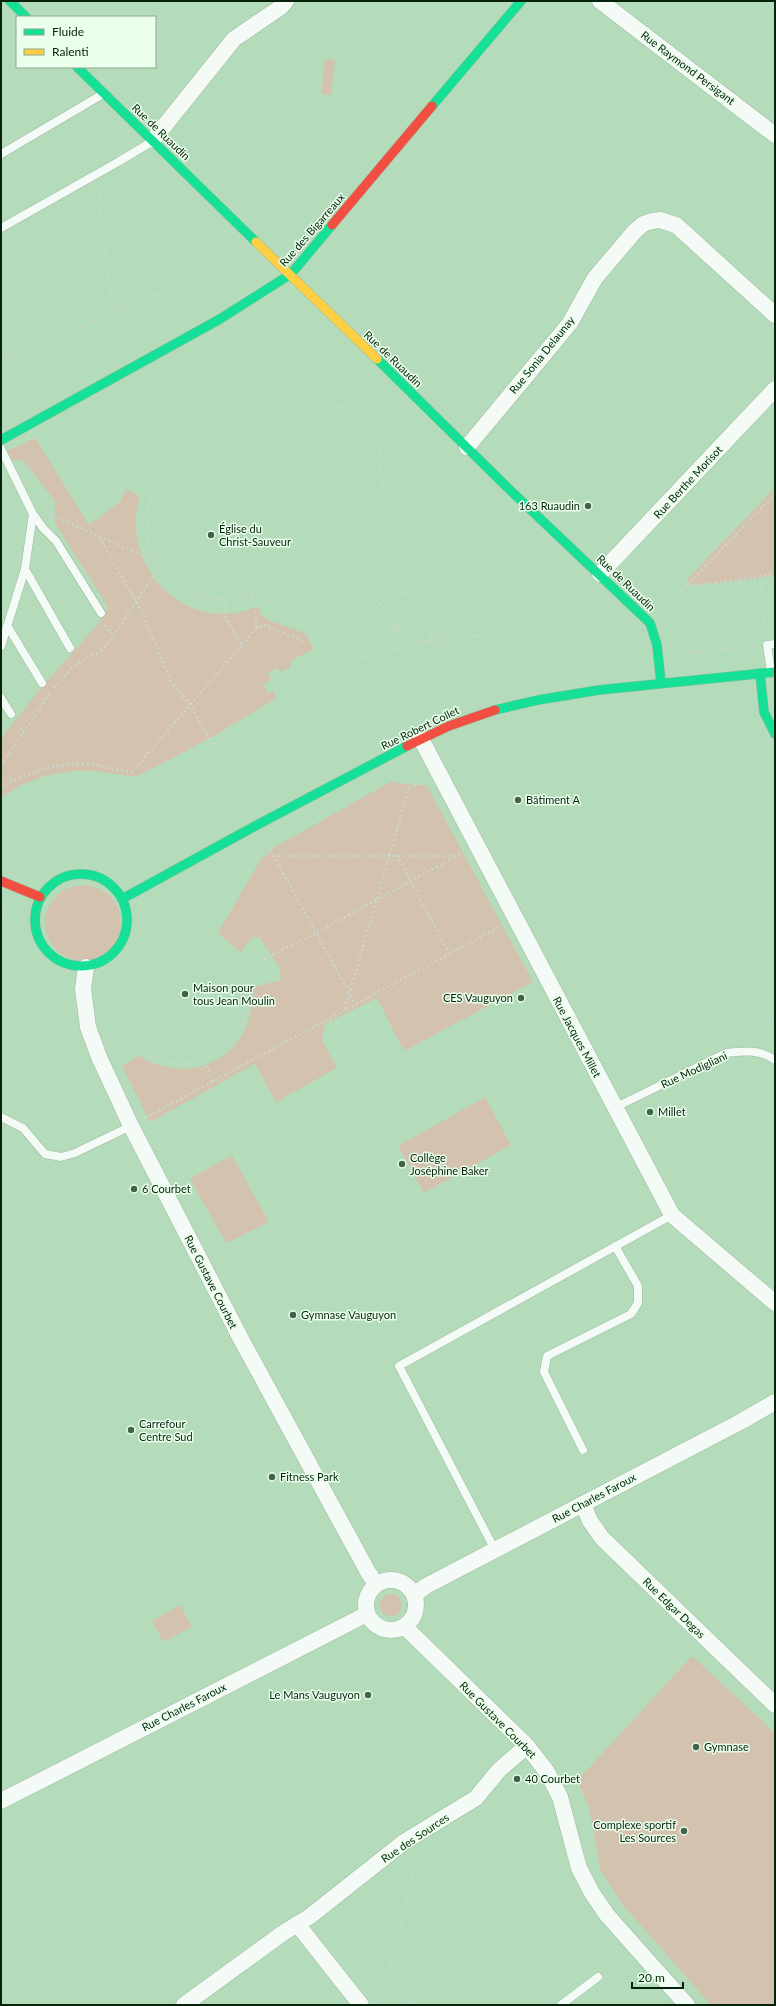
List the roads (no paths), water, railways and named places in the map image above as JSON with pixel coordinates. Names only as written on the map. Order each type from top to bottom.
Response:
[{"type":"street","points":[[10,1],[25,16]]},
{"type":"street","points":[[153,140],[234,39],[281,7],[286,1]]},
{"type":"street","name":"Rue des Bigarreaux","points":[[1,440],[214,323],[291,274],[521,1]]},
{"type":"street","name":"Rue Raymond Persigant","points":[[600,1],[775,135]]},
{"type":"street","name":"Rue de Ruaudin","points":[[78,68],[291,274],[517,498],[600,574],[650,623],[654,632],[659,655],[661,682]]},
{"type":"street","name":"Rue Sonia Delaunay","points":[[467,447],[570,323],[595,278],[618,250],[643,224],[660,220],[676,225],[775,315]]},
{"type":"street","name":"Rue Berthe Morisot","points":[[600,574],[775,389]]},
{"type":"street","name":"Rue Robert Collet","points":[[122,899],[257,825],[421,739],[447,726],[473,716],[536,699],[584,691],[661,682],[773,672]]},
{"type":"street","points":[[760,673],[761,703],[770,728],[775,734]]},
{"type":"street","name":"Rue Jacques Millet","points":[[421,739],[437,773],[477,844],[514,918],[672,1215],[775,1303]]},
{"type":"street","points":[[84,874],[100,878],[109,883],[122,899],[126,909],[127,923],[125,935],[120,946],[112,955],[101,962],[86,966],[75,966],[61,963],[50,955],[41,945],[34,923],[35,913],[40,897],[53,883],[67,876],[84,874]]},
{"type":"street","points":[[1,880],[40,897]]},
{"type":"street","name":"Rue Gustave Courbet","points":[[86,966],[83,989],[88,1027],[99,1057],[130,1126],[242,1341],[368,1572],[376,1584]]},
{"type":"street","name":"Rue Charles Faroux","points":[[414,1595],[426,1586],[775,1402]]},
{"type":"street","name":"Rue Edgar Degas","points":[[583,1504],[590,1521],[606,1542],[775,1705]]},
{"type":"street","points":[[386,1580],[396,1580],[404,1583],[414,1595],[416,1609],[413,1618],[404,1626],[392,1630],[385,1630],[373,1623],[367,1614],[366,1598],[370,1590],[376,1584],[386,1580]]},
{"type":"street","name":"Rue Charles Faroux","points":[[1,1801],[367,1614]]},
{"type":"street","name":"Rue Gustave Courbet","points":[[404,1626],[528,1746],[548,1772],[560,1797],[579,1868],[592,1892],[607,1915],[687,2005]]},
{"type":"street","name":"Rue des Sources","points":[[184,2005],[298,1924],[404,1842],[476,1798],[499,1770],[528,1746]]},
{"type":"street","points":[[298,1924],[361,2005]]},
{"type":"lane","points":[[1,154],[104,94]]},
{"type":"lane","points":[[5,226],[97,174],[153,140]]},
{"type":"lane","points":[[1,449],[33,514],[56,540],[101,613]]},
{"type":"lane","points":[[1,646],[25,569],[33,514]]},
{"type":"lane","points":[[25,569],[70,648]]},
{"type":"lane","points":[[8,627],[42,683]]},
{"type":"lane","points":[[771,645],[773,672]]},
{"type":"lane","points":[[1,698],[11,714]]},
{"type":"lane","name":"Rue Modigliani","points":[[614,1108],[726,1053],[764,1053],[775,1060]]},
{"type":"lane","points":[[1,1117],[23,1128],[45,1154],[61,1158],[75,1153],[130,1126]]},
{"type":"lane","points":[[495,1550],[399,1366],[672,1215]]},
{"type":"lane","points":[[583,1450],[544,1372],[548,1356],[630,1314],[638,1303],[638,1286],[615,1246]]},
{"type":"lane","points":[[561,2005],[598,1977]]},
{"type":"place","name":"163 Ruaudin","points":[[588,506]]},
{"type":"place","name":"Église du Christ-Sauveur","points":[[211,535]]},
{"type":"place","name":"Bâtiment A","points":[[518,800]]},
{"type":"place","name":"Maison pour tous Jean Moulin","points":[[185,994]]},
{"type":"place","name":"CES Vauguyon","points":[[521,998]]},
{"type":"place","name":"Millet","points":[[650,1112]]},
{"type":"place","name":"Collège Joséphine Baker","points":[[402,1164]]},
{"type":"place","name":"6 Courbet","points":[[134,1189]]},
{"type":"place","name":"Gymnase Vauguyon","points":[[293,1315]]},
{"type":"place","name":"Carrefour Centre Sud","points":[[131,1430]]},
{"type":"place","name":"Fitness Park","points":[[272,1477]]},
{"type":"place","name":"Le Mans Vauguyon","points":[[368,1695]]},
{"type":"place","name":"Gymnase","points":[[696,1747]]},
{"type":"place","name":"40 Courbet","points":[[517,1779]]},
{"type":"place","name":"Complexe sportif Les Sources","points":[[684,1831]]}]
